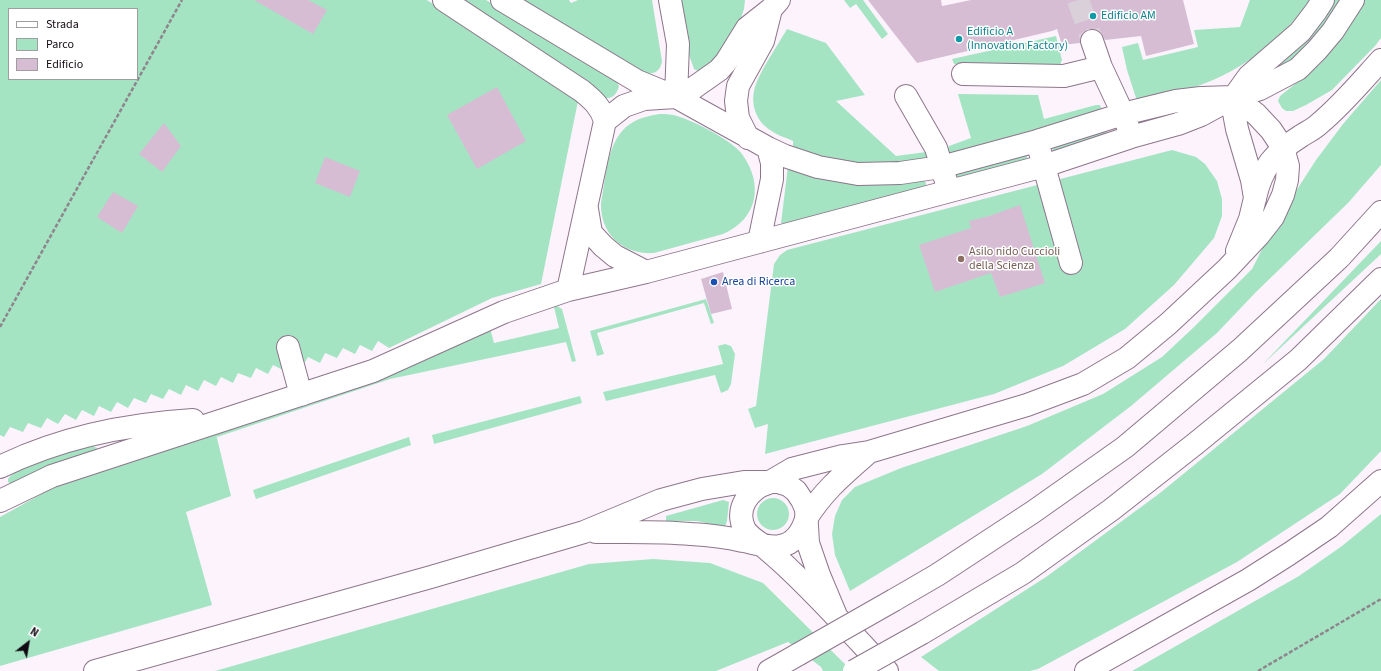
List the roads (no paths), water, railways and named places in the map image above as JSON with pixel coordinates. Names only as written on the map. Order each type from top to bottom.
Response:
[{"type":"main road","points":[[444,0],[582,91],[596,102],[603,112],[605,121],[568,290]]},
{"type":"main road","points":[[502,0],[638,81],[676,97],[748,138],[784,156],[818,167],[858,174],[900,173],[941,167],[1037,141],[1123,114],[1176,101],[1201,98],[1234,97],[1256,114],[1271,130],[1283,148],[1288,166],[1287,180],[1283,195],[1272,217],[1260,235],[1168,324],[1127,358],[1083,384],[1027,405],[870,452],[843,456],[792,469],[768,483],[759,486],[751,492],[745,500],[742,510],[742,520],[745,530],[752,538],[790,570],[887,671]]},
{"type":"main road","points":[[670,0],[678,44],[676,97]]},
{"type":"main road","points":[[1255,198],[1252,180],[1236,129],[1234,97],[1248,76],[1300,32],[1323,0]]},
{"type":"main road","points":[[0,501],[52,476],[230,417],[373,372],[504,312],[568,290],[646,272],[1044,166],[1196,118],[1234,97],[1260,88],[1298,69],[1333,31],[1353,0]]},
{"type":"main road","points":[[605,121],[624,106],[644,99],[676,97],[692,89],[719,70],[726,62],[747,28],[775,4]]},
{"type":"main road","points":[[748,138],[738,118],[736,101],[738,86],[763,42],[775,4]]},
{"type":"main road","points":[[1092,41],[1101,67],[1123,114],[1131,138]]},
{"type":"main road","points":[[1226,269],[1241,243],[1250,219],[1262,173],[1272,159],[1283,148],[1318,125],[1340,105],[1381,60]]},
{"type":"main road","points":[[963,74],[1064,76],[1101,67]]},
{"type":"main road","points":[[906,96],[936,148],[949,191]]},
{"type":"main road","points":[[1037,141],[1071,263]]},
{"type":"main road","points":[[759,242],[772,179],[772,163],[768,148]]},
{"type":"main road","points":[[587,206],[591,233],[615,256],[646,272]]},
{"type":"main road","points":[[769,671],[937,575],[1033,512],[1125,447],[1240,350],[1339,258],[1381,212]]},
{"type":"main road","points":[[854,671],[922,633],[1023,573],[1111,510],[1298,360],[1381,279]]},
{"type":"main road","points":[[288,347],[302,395]]},
{"type":"main road","points":[[0,467],[13,460],[73,440],[113,430],[173,421],[230,417]]},
{"type":"main road","points":[[584,532],[691,534],[733,539],[770,546],[780,546],[789,543],[797,536],[803,528],[806,519],[815,504],[834,482],[870,452]]},
{"type":"main road","points":[[1086,671],[1248,580],[1289,554],[1329,527],[1381,481]]},
{"type":"main road","points":[[95,671],[431,577],[584,532],[662,500],[702,489],[744,482],[778,482],[788,485],[796,491],[806,509],[808,544],[837,618]]},
{"type":"tunnel","points":[[1078,0],[1092,41]]},
{"type":"place","name":"Edificio AM","points":[[1093,16]]},
{"type":"place","name":"Edificio A (Innovation Factory)","points":[[959,39]]},
{"type":"place","name":"Asilo nido Cuccioli della Scienza","points":[[961,259]]},
{"type":"place","name":"Area di Ricerca","points":[[714,282]]}]
